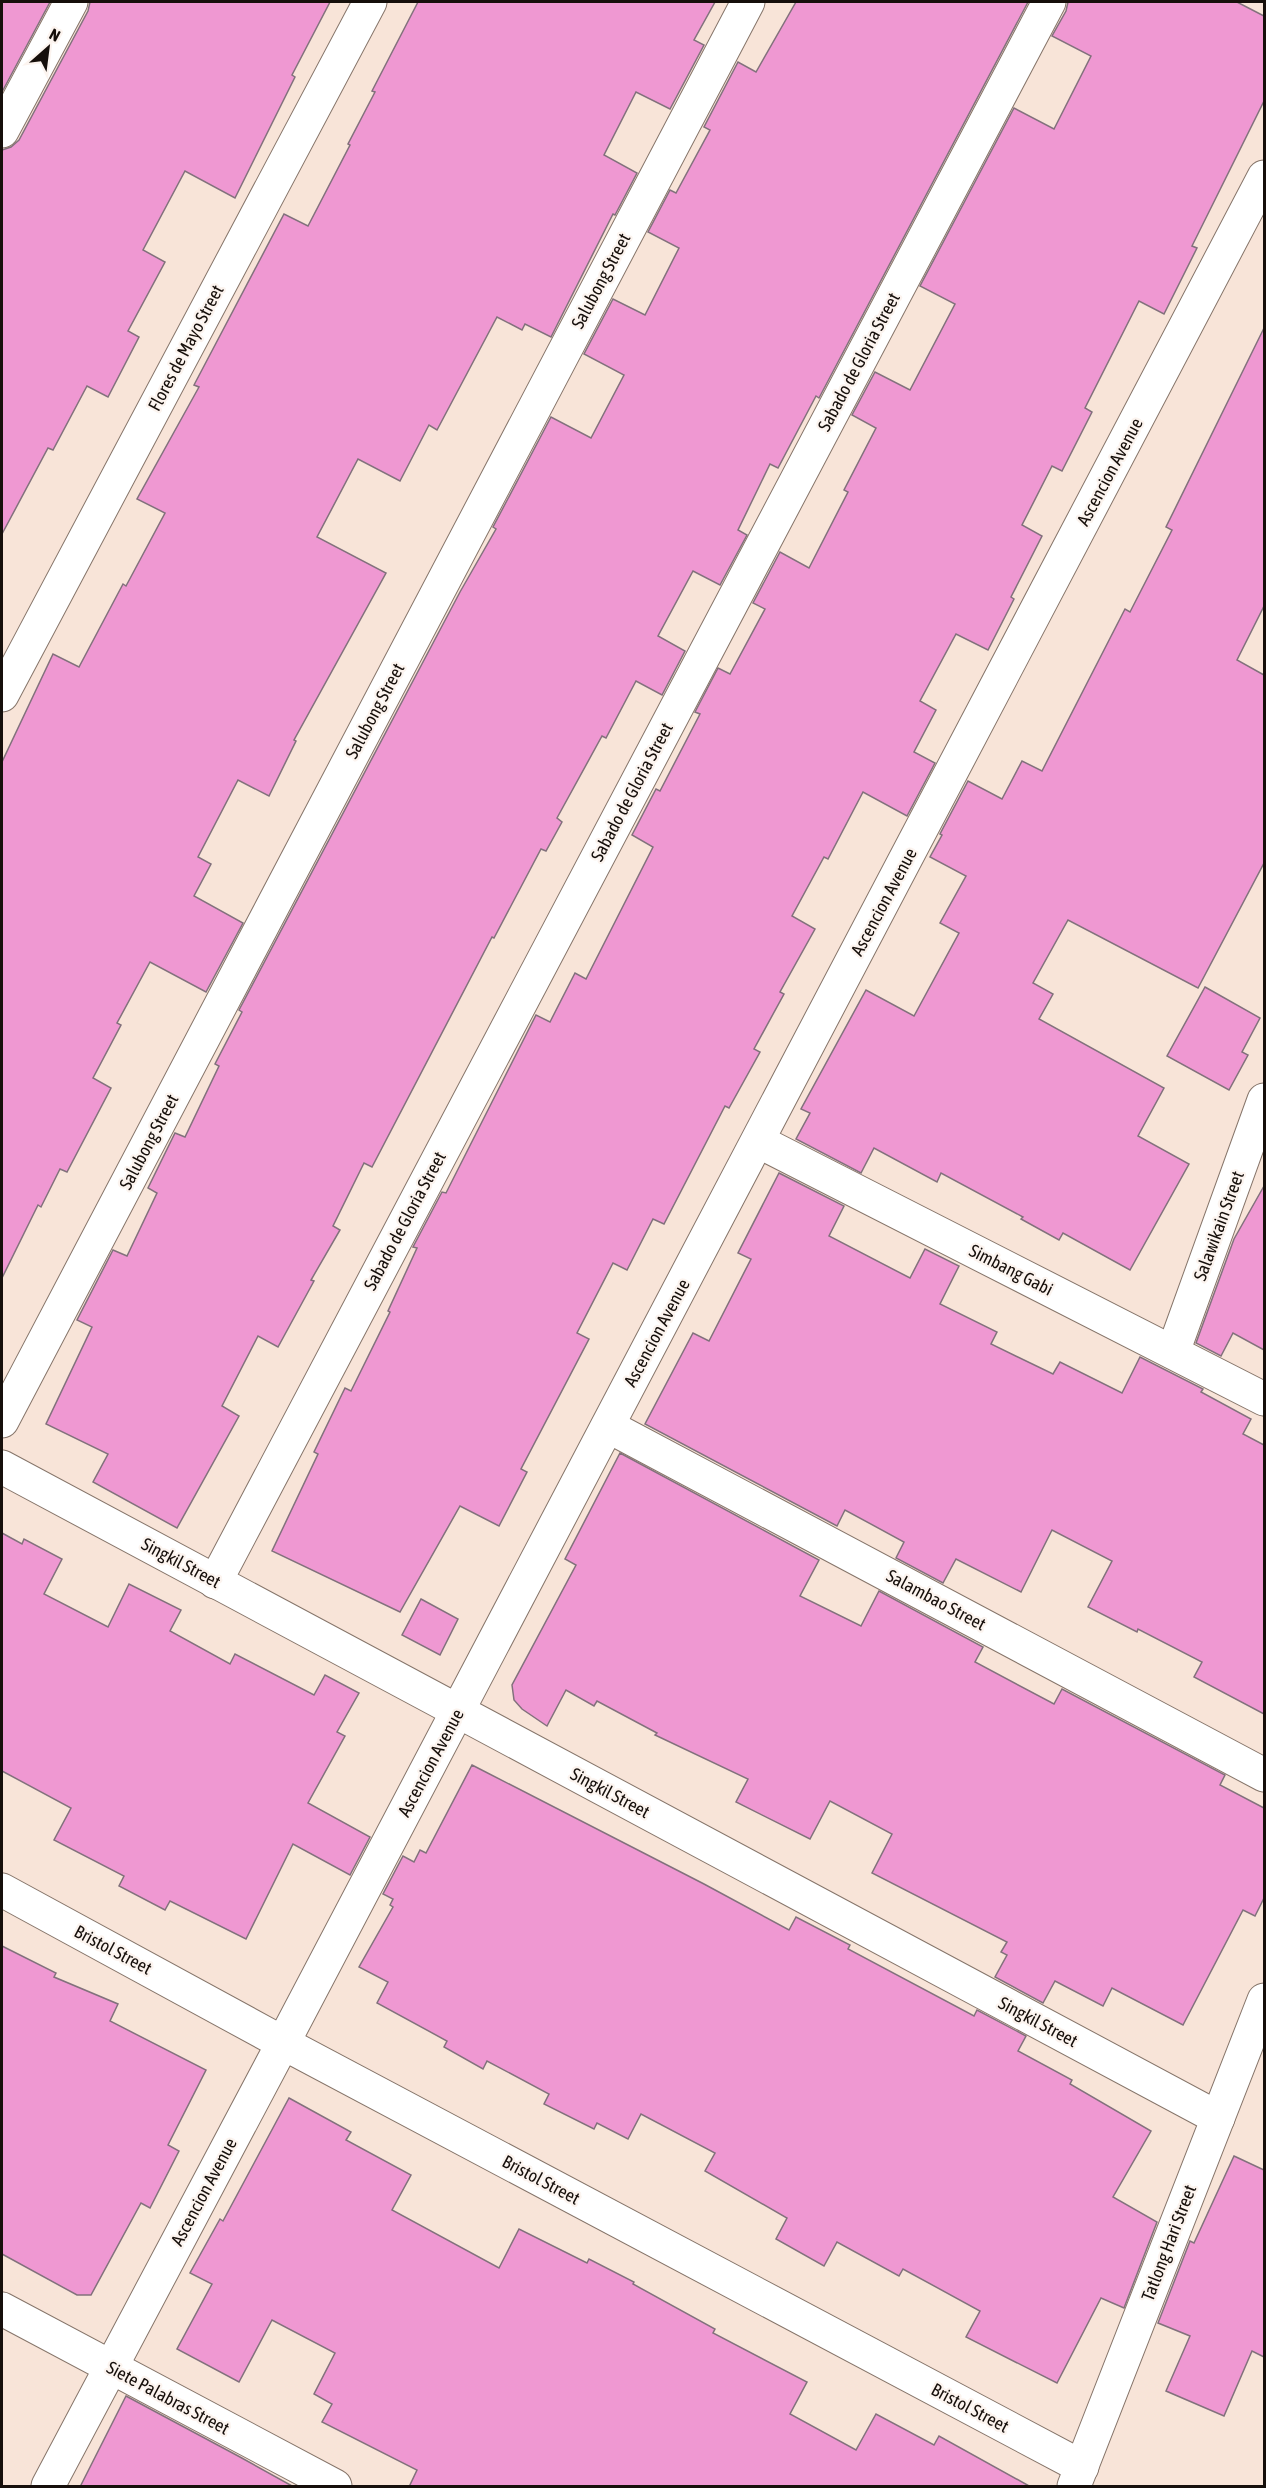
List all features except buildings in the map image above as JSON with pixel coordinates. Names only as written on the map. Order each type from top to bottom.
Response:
[{"type":"street","points":[[2,131],[71,2]]},
{"type":"street","name":"Flores de Mayo Street","points":[[2,695],[370,2]]},
{"type":"street","name":"Salubong Street","points":[[2,1421],[748,2]]},
{"type":"street","name":"Sabado de Gloria Street","points":[[215,1582],[1049,2]]},
{"type":"street","name":"Ascencion Avenue","points":[[48,2487],[284,2043],[1264,177]]},
{"type":"street","name":"Salawikain Street","points":[[1173,1352],[1264,1100]]},
{"type":"street","name":"Simbang Gabi","points":[[758,1141],[1264,1399]]},
{"type":"street","name":"Salambao Street","points":[[608,1426],[1264,1774]]},
{"type":"street","name":"Singkil Street","points":[[2,1467],[1218,2118]]},
{"type":"street","name":"Bristol Street","points":[[2,1890],[1078,2477]]},
{"type":"street","name":"Tatlong Hari Street","points":[[1078,2477],[1264,2000]]},
{"type":"street","name":"Siete Palabras Street","points":[[2,2309],[335,2487]]}]
